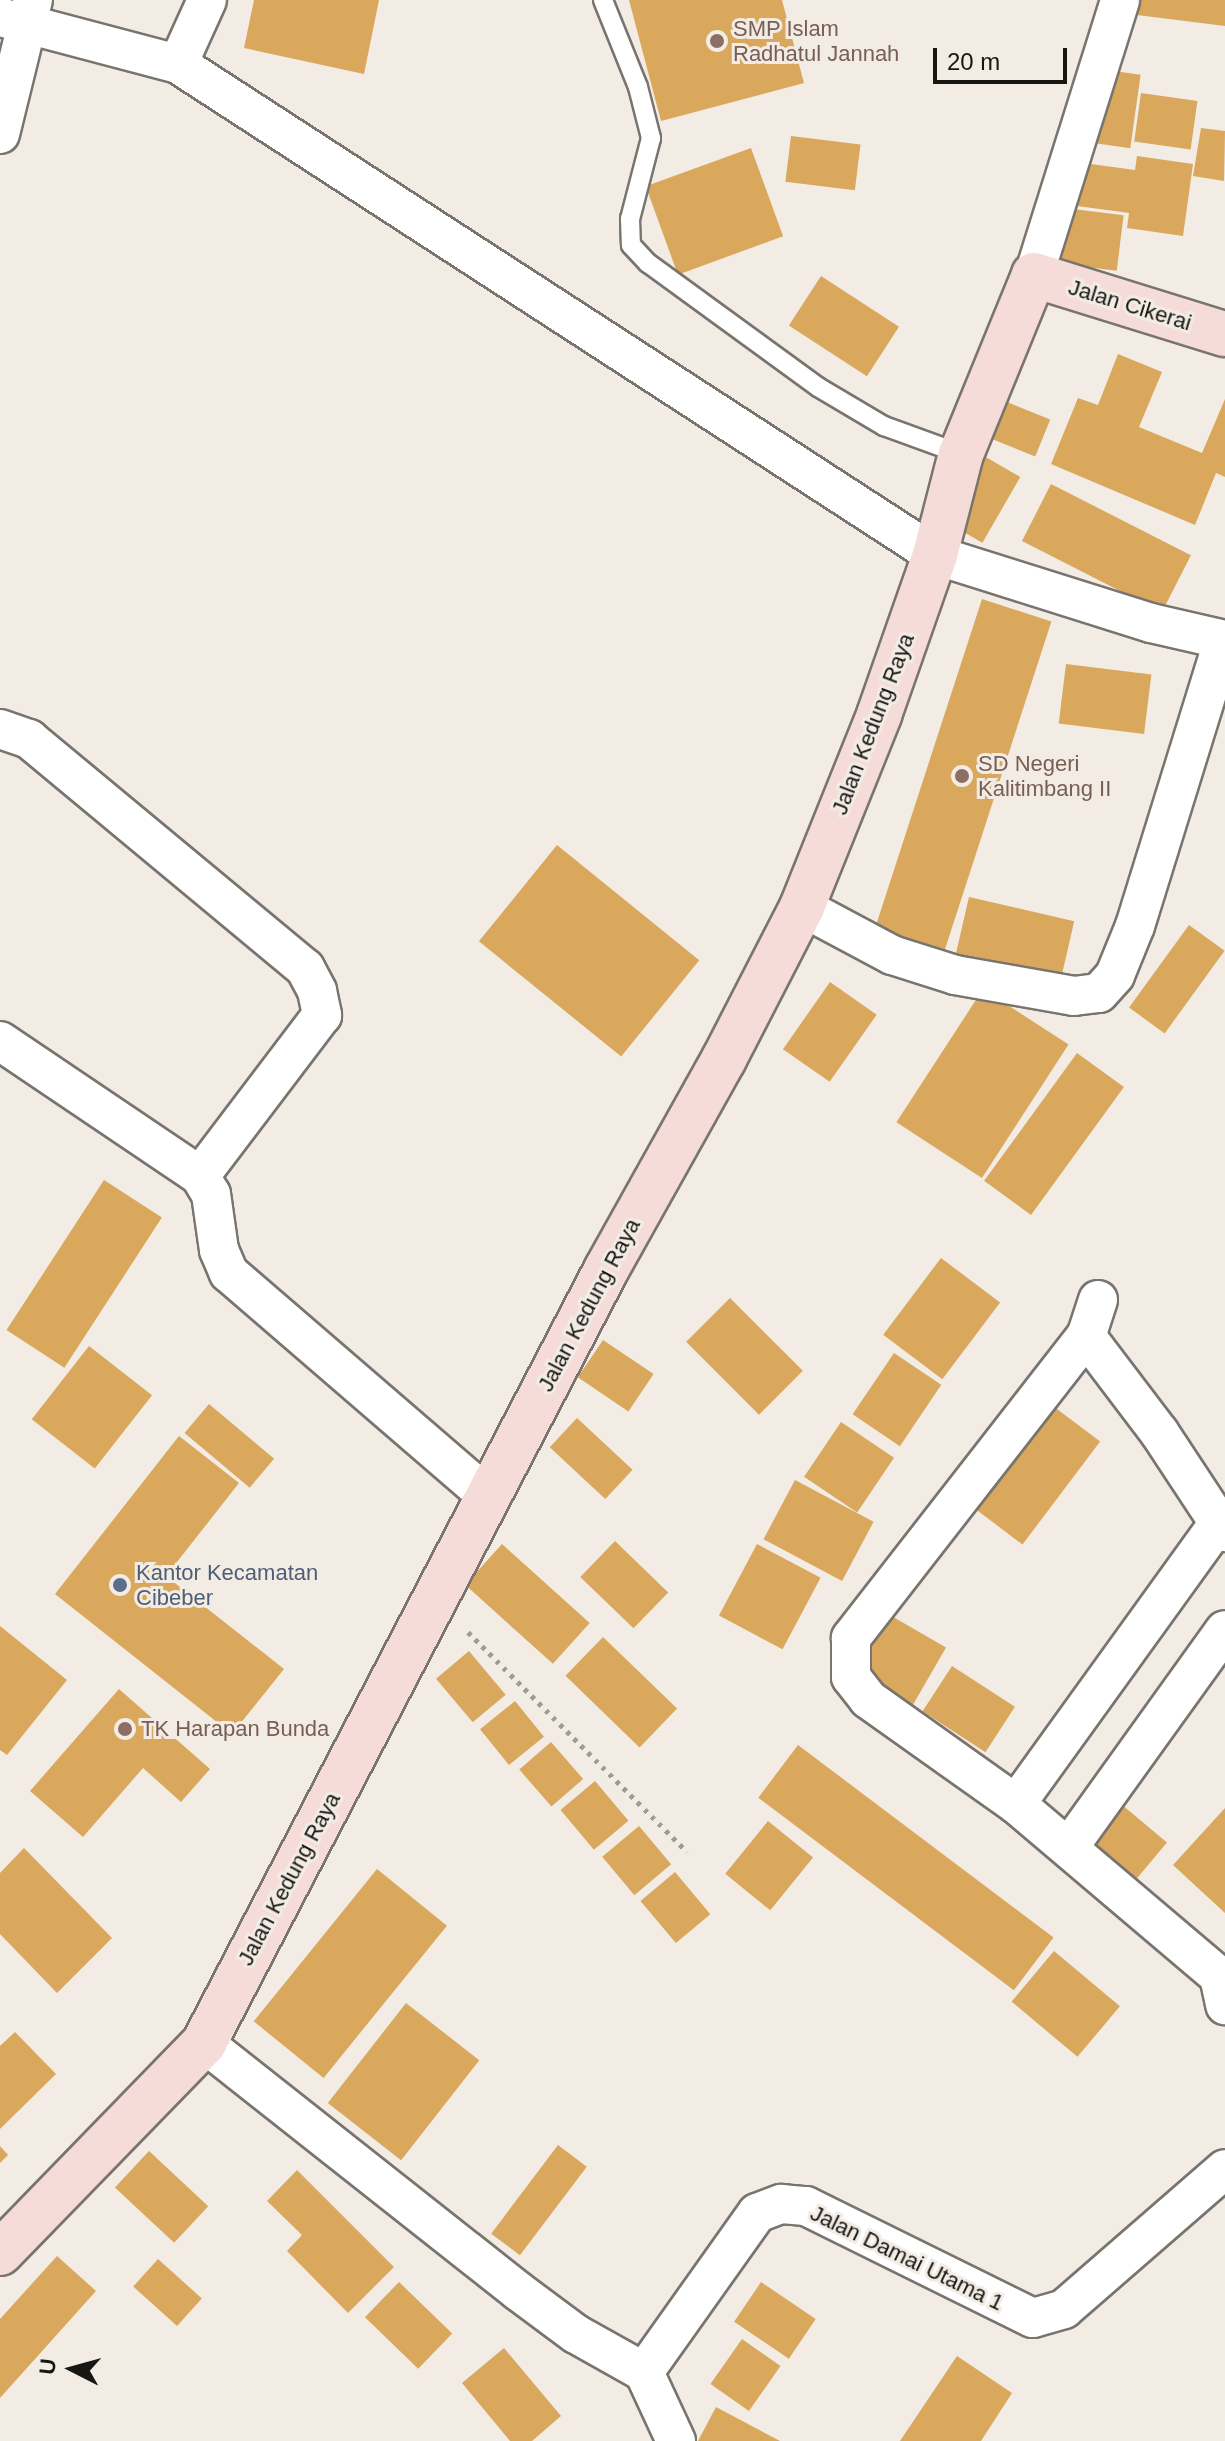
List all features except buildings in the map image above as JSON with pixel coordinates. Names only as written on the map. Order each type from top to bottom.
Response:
[{"type":"street","points":[[178,64],[207,0]]},
{"type":"street","points":[[1034,275],[1120,0]]},
{"type":"street","points":[[0,134],[20,14],[178,64],[935,555],[1224,641],[1135,926],[1115,975],[1099,993],[1074,996],[955,975],[892,955],[802,907]]},
{"type":"street","name":"Jalan Kedung Raya","points":[[0,2253],[204,2043],[437,1600],[487,1496],[802,907],[879,715],[935,555],[961,454],[1034,275]]},
{"type":"street","name":"Jalan Cikerai","points":[[1034,275],[1225,334]]},
{"type":"street","points":[[0,729],[41,749],[305,968],[317,991],[322,1015],[200,1176]]},
{"type":"street","points":[[0,1041],[200,1176],[211,1194],[219,1250],[229,1273],[487,1496]]},
{"type":"street","points":[[1098,1300],[1086,1336],[851,1638],[851,1677],[868,1699],[1016,1804],[1069,1847],[1223,1984]]},
{"type":"street","points":[[1016,1804],[1221,1528],[1191,1478],[1086,1336]]},
{"type":"street","points":[[1069,1847],[1225,1630]]},
{"type":"street","points":[[204,2043],[518,2291],[576,2334],[644,2372],[676,2441]]},
{"type":"street","name":"Jalan Damai Utama 1","points":[[644,2372],[757,2213],[781,2204],[806,2206],[1033,2318],[1064,2309],[1224,2165]]},
{"type":"lane","points":[[603,0],[638,87],[651,138],[630,219],[631,245],[648,263],[818,387],[884,426],[961,454]]},
{"type":"path","points":[[437,1600],[687,1852]]},
{"type":"place","name":"SMP Islam Radhatul Jannah","points":[[717,41]]},
{"type":"place","name":"SD Negeri Kalitimbang II","points":[[962,776]]},
{"type":"place","name":"Kantor Kecamatan Cibeber","points":[[120,1585]]},
{"type":"place","name":"TK Harapan Bunda","points":[[125,1729]]}]
